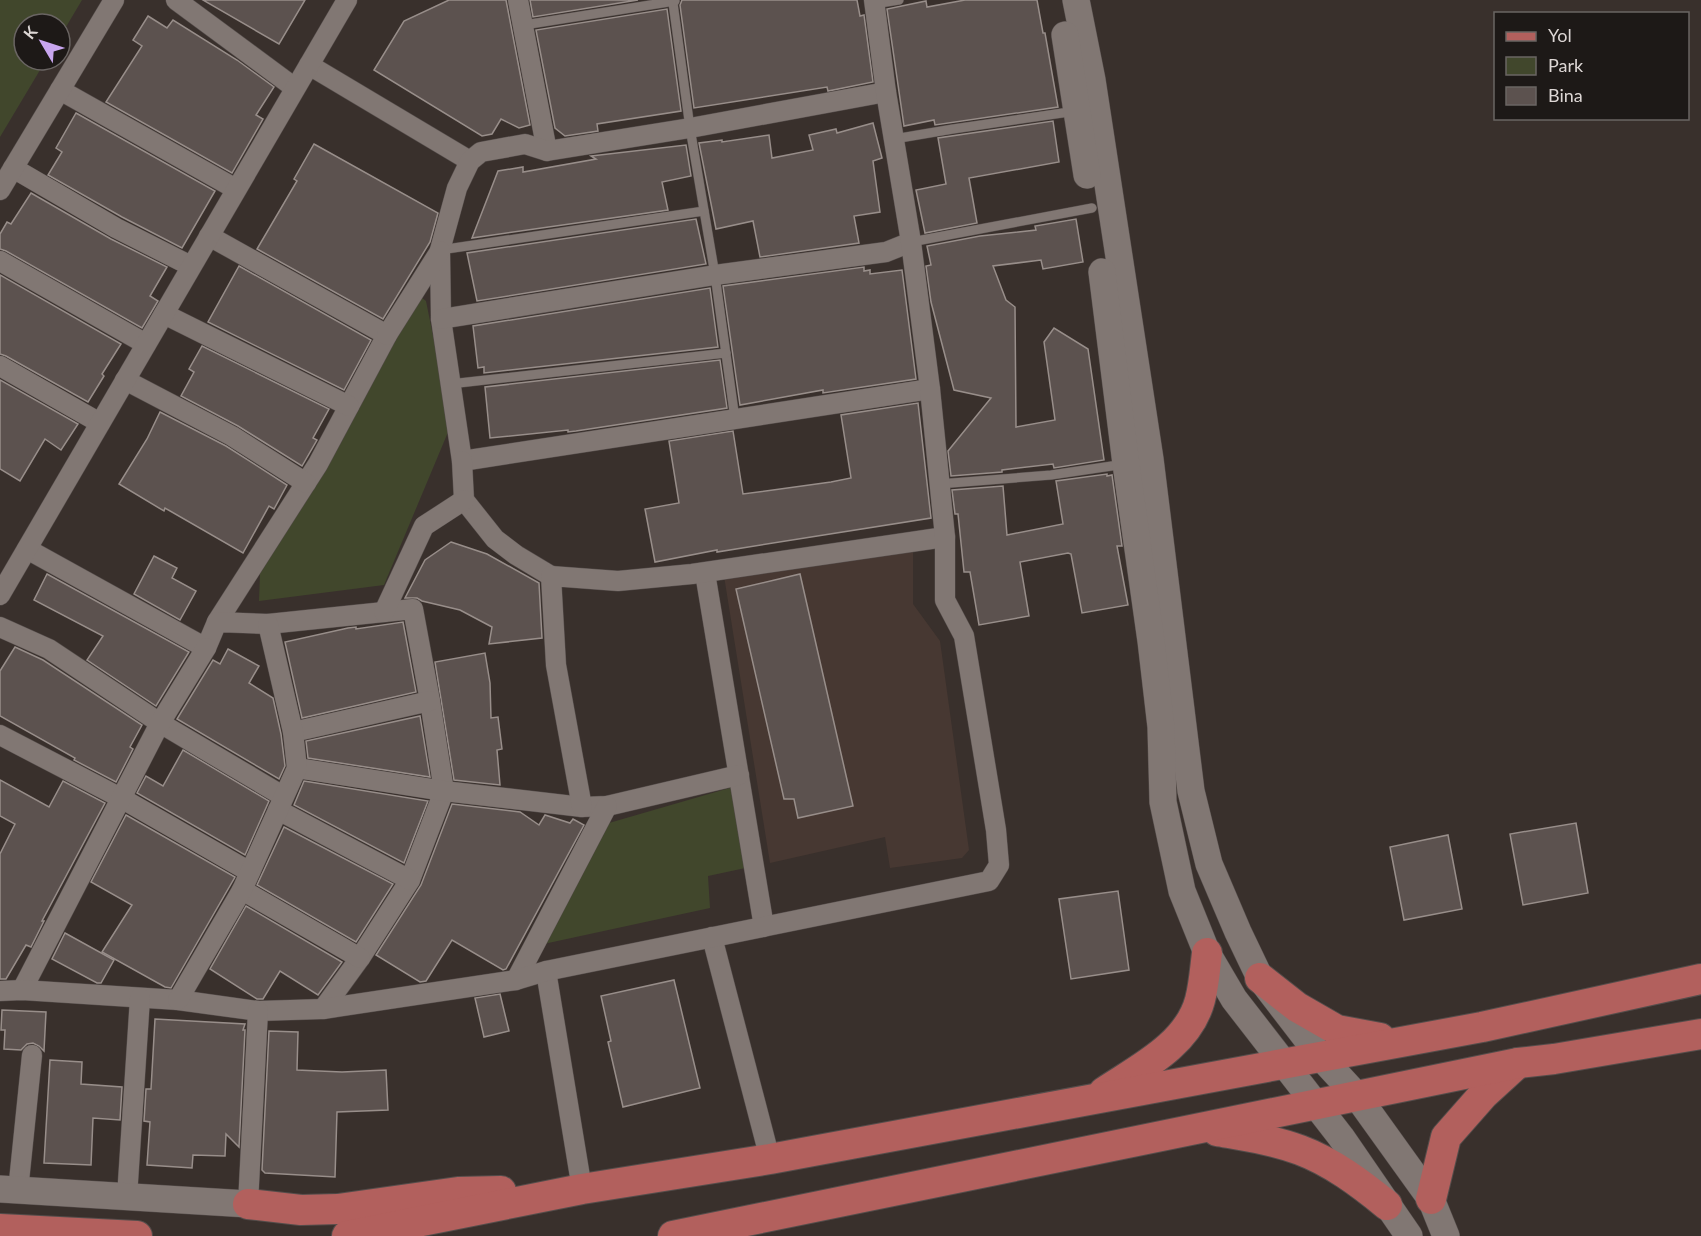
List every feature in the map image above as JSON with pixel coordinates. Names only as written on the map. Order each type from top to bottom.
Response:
[{"type":"main road","points":[[1059,0],[1092,208],[1152,641],[1161,727],[1163,802],[1182,891],[1207,953],[1234,999],[1341,1137],[1409,1236]]},
{"type":"main road","points":[[1076,0],[1092,80],[1150,459],[1191,791],[1209,864],[1260,978],[1320,1056],[1357,1096],[1431,1199],[1446,1236]]},
{"type":"main road","points":[[1094,1099],[1173,1044],[1190,1023],[1200,1000],[1207,953]]},
{"type":"main road","points":[[1260,978],[1297,1007],[1337,1030],[1404,1041]]},
{"type":"main road","points":[[347,1236],[582,1189],[770,1159],[1482,1027],[1701,979]]},
{"type":"main road","points":[[673,1236],[772,1226],[1199,1128],[1314,1104],[1518,1063],[1701,1034]]},
{"type":"main road","points":[[1431,1199],[1446,1137],[1483,1095],[1518,1063]]},
{"type":"main road","points":[[1199,1128],[1262,1139],[1301,1150],[1352,1177],[1387,1205]]},
{"type":"main road","points":[[9,1190],[248,1204],[301,1210],[338,1209],[458,1192],[582,1189]]},
{"type":"main road","points":[[0,1229],[137,1236]]},
{"type":"street","points":[[0,190],[114,0]]},
{"type":"street","points":[[176,0],[295,88]]},
{"type":"street","points":[[0,595],[8,565],[27,549],[346,0]]},
{"type":"street","points":[[518,0],[547,151]]},
{"type":"street","points":[[0,991],[22,990],[178,1000],[258,1011],[323,1009],[516,980],[546,971],[989,881],[999,865],[964,636],[945,600],[945,537],[930,389],[911,242],[886,92],[874,2]]},
{"type":"street","points":[[309,65],[470,161]]},
{"type":"street","points":[[60,90],[236,189]]},
{"type":"street","points":[[22,990],[160,723],[206,648],[217,622],[306,483],[387,335],[440,250],[458,188],[470,161],[481,152],[525,144],[547,151],[690,128],[886,92]]},
{"type":"street","points":[[13,168],[116,228],[191,266]]},
{"type":"street","points":[[209,236],[387,335]]},
{"type":"street","points":[[441,319],[715,275],[886,252],[911,242]]},
{"type":"street","points":[[440,250],[441,319],[462,461],[464,500],[495,539],[551,576],[618,581],[705,573],[945,537]]},
{"type":"street","points":[[0,261],[146,344]]},
{"type":"street","points":[[164,314],[348,406]]},
{"type":"street","points":[[0,366],[100,423]]},
{"type":"street","points":[[125,380],[232,436],[306,483]]},
{"type":"street","points":[[462,461],[930,389]]},
{"type":"street","points":[[384,612],[424,526],[464,500]]},
{"type":"street","points":[[27,549],[206,648]]},
{"type":"street","points":[[705,573],[764,927]]},
{"type":"street","points":[[551,576],[555,665],[582,807]]},
{"type":"street","points":[[217,622],[268,624],[413,609],[444,791],[410,880],[360,958],[323,1009]]},
{"type":"street","points":[[178,1000],[246,881],[297,768],[293,732],[268,624]]},
{"type":"street","points":[[0,627],[49,649],[281,803],[410,880]]},
{"type":"street","points":[[293,732],[430,701]]},
{"type":"street","points":[[0,735],[121,798],[360,958]]},
{"type":"street","points":[[297,768],[444,791],[582,807],[607,806],[739,775]]},
{"type":"street","points":[[516,980],[607,806]]},
{"type":"street","points":[[712,937],[770,1159]]},
{"type":"street","points":[[546,971],[582,1189]]},
{"type":"street","points":[[127,1197],[140,998]]},
{"type":"street","points":[[248,1204],[258,1011]]},
{"type":"street","points":[[9,1190],[32,1055]]},
{"type":"lane","points":[[874,2],[899,0]]},
{"type":"lane","points":[[524,25],[675,2],[690,128],[715,275],[735,419]]},
{"type":"lane","points":[[894,140],[1077,111]]},
{"type":"lane","points":[[911,242],[1092,208]]},
{"type":"lane","points":[[440,250],[704,211]]},
{"type":"lane","points":[[450,384],[726,353]]},
{"type":"lane","points":[[939,484],[1051,475],[1126,464]]},
{"type":"shaded area","points":[[913,545],[913,604],[940,641],[969,850],[962,858],[890,868],[885,837],[770,863],[724,576]]},
{"type":"green space","points":[[0,0],[82,0],[72,17],[72,12],[12,12],[12,72],[39,72],[0,137]]},
{"type":"green space","points":[[414,292],[426,301],[451,425],[384,585],[259,601],[261,547]]},
{"type":"green space","points":[[733,787],[750,867],[708,876],[710,908],[539,945],[609,823]]},
{"type":"building","points":[[203,0],[305,0],[279,44]]},
{"type":"building","points":[[449,0],[506,0],[530,125],[519,128],[501,119],[492,134],[482,136],[374,70],[404,21]]},
{"type":"building","points":[[530,0],[638,0],[533,17]]},
{"type":"building","points":[[682,0],[857,0],[860,16],[864,15],[873,82],[828,91],[827,87],[694,108],[680,5]]},
{"type":"building","points":[[965,0],[1037,0],[1058,107],[935,125],[934,120],[904,126],[887,9],[926,1],[927,7]]},
{"type":"building","points":[[667,9],[681,111],[597,124],[598,131],[565,136],[555,128],[536,30]]},
{"type":"building","points":[[148,16],[167,28],[173,20],[237,60],[274,87],[256,115],[263,119],[232,173],[106,102],[142,46],[133,40]]},
{"type":"building","points":[[76,113],[215,191],[182,248],[48,175],[62,152],[56,148]]},
{"type":"building","points":[[1053,121],[1059,162],[969,178],[977,223],[925,233],[916,190],[946,184],[938,138]]},
{"type":"building","points":[[873,123],[882,158],[873,161],[880,212],[854,216],[859,243],[760,257],[753,221],[716,229],[699,143],[769,135],[772,158],[813,150],[809,135],[836,129],[837,133]]},
{"type":"building","points":[[314,144],[438,213],[430,242],[383,319],[257,249],[297,181],[294,179]]},
{"type":"building","points":[[686,145],[691,176],[662,182],[668,210],[472,238],[498,171],[523,167],[523,172],[596,159],[591,156]]},
{"type":"building","points":[[31,193],[111,239],[167,267],[150,296],[158,301],[142,328],[0,249],[0,234],[7,222],[11,224]]},
{"type":"building","points":[[696,219],[706,264],[477,301],[467,253]]},
{"type":"building","points":[[1076,219],[1083,262],[1043,269],[1041,260],[993,266],[1006,300],[1015,307],[1016,427],[1055,420],[1044,342],[1054,328],[1088,349],[1104,460],[1054,468],[1053,464],[1002,470],[1002,472],[951,476],[948,451],[991,398],[954,390],[931,302],[926,266],[931,265],[927,246],[980,236],[1036,230],[1035,226]]},
{"type":"building","points":[[239,266],[371,340],[344,390],[208,322]]},
{"type":"building","points":[[864,267],[864,271],[870,270],[870,274],[902,270],[916,379],[823,393],[823,390],[740,405],[723,286]]},
{"type":"building","points":[[0,275],[121,344],[88,402],[0,354]]},
{"type":"building","points":[[710,288],[718,347],[484,373],[484,367],[478,368],[473,326]]},
{"type":"building","points":[[202,346],[329,409],[313,438],[317,440],[302,466],[238,426],[181,396],[194,372],[189,369]]},
{"type":"building","points":[[720,360],[727,408],[576,431],[490,438],[485,387]]},
{"type":"building","points":[[0,380],[78,424],[61,450],[45,439],[20,481],[0,469]]},
{"type":"building","points":[[918,403],[931,518],[717,552],[717,550],[655,562],[645,509],[679,503],[669,441],[733,431],[743,494],[831,482],[851,478],[841,415]]},
{"type":"building","points":[[160,412],[226,446],[287,485],[274,509],[269,506],[243,553],[119,484],[147,439]]},
{"type":"building","points":[[1107,474],[1107,476],[1112,475],[1122,546],[1117,546],[1128,605],[1082,613],[1071,554],[1068,553],[1020,562],[1029,616],[979,625],[970,572],[964,572],[958,514],[955,514],[952,490],[1003,486],[1007,535],[1063,524],[1056,481]]},
{"type":"building","points":[[451,542],[487,554],[539,583],[542,638],[489,644],[492,627],[460,610],[417,598],[405,598],[425,560]]},
{"type":"building","points":[[154,556],[177,568],[172,578],[196,591],[180,620],[134,594]]},
{"type":"building","points":[[47,574],[189,652],[156,706],[87,660],[103,636],[34,600]]},
{"type":"building","points":[[800,574],[853,806],[798,818],[794,799],[784,799],[736,589]]},
{"type":"building","points":[[403,622],[416,692],[302,718],[285,642],[348,628],[356,627],[356,629]]},
{"type":"building","points":[[15,647],[43,660],[142,725],[116,782],[0,716],[0,671]]},
{"type":"building","points":[[228,649],[259,666],[249,683],[273,698],[285,766],[279,779],[177,719],[213,660],[220,664]]},
{"type":"building","points":[[485,653],[490,683],[491,718],[498,717],[502,749],[497,750],[500,785],[454,780],[435,662]]},
{"type":"building","points":[[420,716],[430,777],[308,758],[306,741]]},
{"type":"building","points":[[183,750],[269,801],[245,855],[137,793],[146,776],[163,786]]},
{"type":"building","points":[[0,780],[49,807],[63,781],[105,803],[42,921],[44,921],[31,947],[26,945],[6,979],[0,979],[0,854],[15,824],[0,816]]},
{"type":"building","points":[[304,781],[428,801],[404,863],[294,805]]},
{"type":"building","points":[[452,804],[520,812],[539,825],[545,815],[570,823],[573,819],[584,825],[506,969],[503,970],[452,940],[426,981],[420,982],[376,955],[421,885]]},
{"type":"building","points":[[126,815],[235,877],[171,988],[165,987],[102,952],[132,905],[91,882]]},
{"type":"building","points":[[1576,823],[1588,893],[1523,905],[1510,834]]},
{"type":"building","points":[[284,827],[393,884],[356,942],[257,885]]},
{"type":"building","points":[[1448,835],[1462,909],[1404,920],[1390,847]]},
{"type":"building","points":[[1118,891],[1129,970],[1071,979],[1059,899]]},
{"type":"building","points":[[246,906],[342,962],[318,995],[280,971],[263,999],[257,999],[210,969]]},
{"type":"building","points":[[65,933],[114,960],[101,983],[52,959]]},
{"type":"building","points":[[674,980],[700,1088],[623,1107],[608,1042],[611,1041],[601,996]]},
{"type":"building","points":[[500,994],[509,1031],[484,1037],[475,998]]},
{"type":"building","points":[[2,1010],[46,1012],[44,1051],[33,1043],[27,1044],[21,1050],[4,1049],[5,1030],[1,1030]]},
{"type":"building","points":[[155,1019],[245,1024],[239,1147],[226,1134],[225,1156],[193,1155],[192,1168],[147,1165],[150,1122],[144,1121],[146,1089],[151,1089]]},
{"type":"building","points":[[269,1031],[298,1032],[297,1070],[342,1072],[386,1070],[388,1110],[337,1112],[335,1177],[265,1173],[262,1170]]},
{"type":"building","points":[[50,1060],[82,1062],[81,1084],[122,1087],[120,1120],[93,1118],[91,1165],[44,1163]]}]
